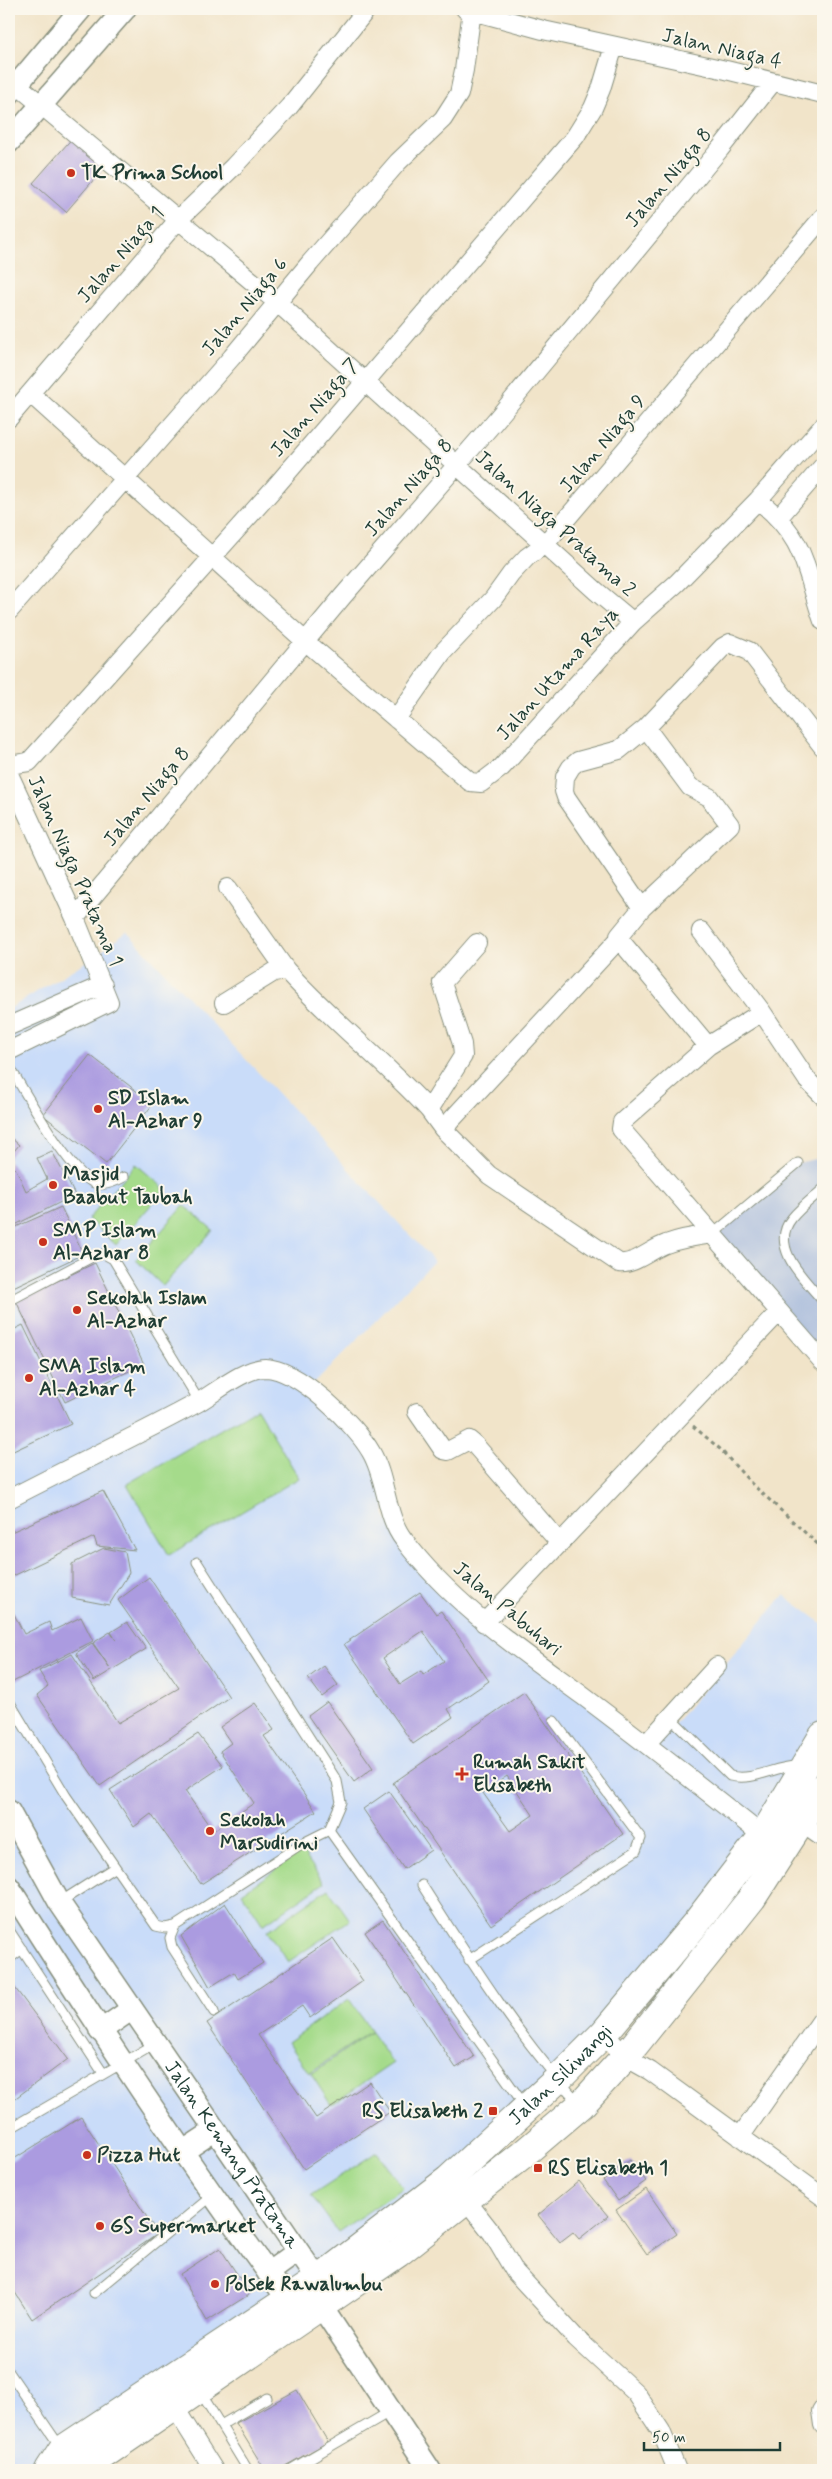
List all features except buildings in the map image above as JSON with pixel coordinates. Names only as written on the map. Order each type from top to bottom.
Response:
[{"type":"main road","name":"Jalan Siliwangi","points":[[801,1823],[804,1767],[823,1736]]},
{"type":"main road","name":"Jalan Siliwangi","points":[[230,2354],[320,2293],[398,2253],[466,2200],[581,2104],[625,2057],[752,1898],[823,1788]]},
{"type":"main road","name":"Jalan Siliwangi","points":[[230,2354],[289,2301],[320,2293],[448,2180],[558,2079],[604,2033],[670,1958],[763,1836],[801,1823]]},
{"type":"main road","points":[[68,2464],[175,2408],[200,2390],[230,2354]]},
{"type":"main road","points":[[68,2464],[230,2354]]},
{"type":"street","points":[[11,86],[81,9]]},
{"type":"street","points":[[9,142],[125,9]]},
{"type":"street","name":"Jalan Niaga 1","points":[[9,418],[178,220],[233,168],[290,107],[366,9]]},
{"type":"street","name":"Jalan Niaga 4","points":[[468,10],[823,94]]},
{"type":"street","name":"Jalan Niaga 6","points":[[9,612],[278,304],[310,263],[398,162],[443,119],[459,94],[464,70],[468,10]]},
{"type":"street","name":"Jalan Niaga 7","points":[[9,765],[29,762],[366,383],[575,137],[584,125],[602,89],[614,46]]},
{"type":"street","name":"Jalan Niaga 8","points":[[75,918],[305,641],[458,465],[720,150],[772,83]]},
{"type":"street","name":"Jalan Niaga Pratama 2","points":[[11,86],[40,106],[278,304],[633,622]]},
{"type":"street","name":"Jalan Niaga 9","points":[[396,719],[422,678],[453,640],[493,599],[516,569],[546,544],[823,217]]},
{"type":"street","points":[[31,394],[305,641],[396,719]]},
{"type":"street","name":"Jalan Utama Raya","points":[[396,719],[470,782],[482,784],[497,772],[633,622],[677,583],[758,500],[823,426]]},
{"type":"street","points":[[779,517],[823,466]]},
{"type":"street","points":[[758,500],[779,517],[796,540],[803,556],[823,621]]},
{"type":"street","points":[[642,908],[564,791],[565,777],[571,767],[578,761],[619,750],[646,728],[723,647],[730,643],[748,651],[823,747]]},
{"type":"street","points":[[443,1129],[619,939],[621,932],[642,908],[701,850],[730,826],[709,797],[690,787],[646,728]]},
{"type":"street","name":"Jalan Niaga Pratama 1","points":[[9,774],[75,918],[103,985]]},
{"type":"street","points":[[228,888],[286,970],[322,1008],[403,1081],[443,1129],[489,1175],[619,1263],[628,1263],[663,1245],[683,1238],[713,1234]]},
{"type":"street","points":[[701,930],[762,1012],[808,1081],[823,1096]]},
{"type":"street","points":[[619,939],[708,1046]]},
{"type":"street","points":[[429,1110],[460,1064],[463,1056],[462,1044],[442,983],[477,943]]},
{"type":"street","points":[[224,1003],[274,972],[286,970]]},
{"type":"street","points":[[9,1026],[103,985],[108,1004],[9,1052]]},
{"type":"street","points":[[762,1012],[708,1046],[622,1122],[621,1129],[823,1362]]},
{"type":"street","points":[[484,1623],[559,1542],[614,1488],[778,1312]]},
{"type":"street","name":"Jalan Pabuhari","points":[[9,1499],[199,1401],[251,1371],[263,1368],[279,1370],[304,1385],[342,1416],[372,1453],[399,1534],[449,1592],[484,1623],[646,1744],[763,1836]]},
{"type":"street","points":[[417,1412],[443,1450],[454,1449],[464,1441],[469,1440],[475,1445],[559,1542]]},
{"type":"street","points":[[646,1744],[717,1666]]},
{"type":"street","name":"Jalan Kemang Pratama","points":[[9,1811],[59,1902],[297,2252],[391,2411],[430,2470]]},
{"type":"street","name":"Jalan Kemang Pratama","points":[[9,1887],[100,2031],[112,2068],[182,2152],[289,2301]]},
{"type":"street","points":[[100,2031],[132,2009]]},
{"type":"street","points":[[740,2137],[823,2018]]},
{"type":"street","points":[[604,2033],[625,2057],[650,2071],[823,2197]]},
{"type":"street","points":[[182,2152],[214,2132]]},
{"type":"street","points":[[466,2200],[492,2233],[516,2272],[576,2338],[636,2393],[661,2431],[677,2470]]},
{"type":"street","points":[[268,2272],[297,2252]]},
{"type":"street","points":[[175,2408],[214,2470]]},
{"type":"street","points":[[823,2408],[821,2411],[823,2425]]},
{"type":"lane","points":[[9,1066],[68,1158],[83,1176],[96,1184],[112,1183],[124,1178]]},
{"type":"lane","points":[[713,1234],[798,1163]]},
{"type":"lane","points":[[823,1189],[790,1219],[784,1240],[792,1265],[823,1301]]},
{"type":"lane","points":[[9,1301],[94,1256],[104,1254],[113,1259],[199,1401]]},
{"type":"lane","points":[[9,1701],[66,1796],[156,1926],[165,1928],[175,1926],[303,1843],[329,1830],[341,1802],[336,1781],[197,1562]]},
{"type":"lane","points":[[670,1717],[730,1776],[740,1778],[761,1775],[790,1766],[804,1767]]},
{"type":"lane","points":[[469,1960],[636,1851],[641,1843],[641,1838],[554,1722]]},
{"type":"lane","points":[[329,1830],[526,2108]]},
{"type":"lane","points":[[59,1902],[115,1867]]},
{"type":"lane","points":[[422,1885],[469,1960],[558,2079],[581,2104]]},
{"type":"lane","points":[[175,1926],[170,1938],[172,1947],[214,2012]]},
{"type":"lane","points":[[9,1930],[22,1950],[112,2068]]},
{"type":"lane","points":[[9,1959],[22,1950]]},
{"type":"lane","points":[[9,2129],[156,2044]]},
{"type":"lane","points":[[94,2293],[213,2195]]},
{"type":"lane","points":[[9,2372],[68,2464]]},
{"type":"lane","points":[[200,2390],[248,2470]]},
{"type":"lane","points":[[221,2425],[267,2398]]},
{"type":"lane","points":[[290,2470],[391,2411]]},
{"type":"path","points":[[680,1418],[702,1432],[751,1483],[823,1549]]},
{"type":"shaded area","points":[[127,932],[434,1261],[313,1385],[384,1462],[385,1517],[481,1617],[649,1754],[784,1595],[823,1624],[823,1738],[670,1958],[412,2217],[43,2470],[9,2470],[9,1009],[95,956]]},
{"type":"shaded area","points":[[823,1157],[823,1362],[713,1234],[798,1163]]},
{"type":"green space","points":[[136,1164],[165,1189],[116,1245],[88,1219]]},
{"type":"green space","points":[[184,1205],[213,1230],[163,1286],[136,1260]]},
{"type":"green space","points":[[257,1408],[299,1478],[169,1555],[127,1484]]},
{"type":"green space","points":[[302,1851],[324,1883],[263,1925],[242,1893]]},
{"type":"green space","points":[[328,1889],[350,1920],[288,1962],[267,1931]]},
{"type":"green space","points":[[349,1999],[371,2031],[309,2073],[288,2042]]},
{"type":"green space","points":[[371,2032],[393,2063],[331,2105],[311,2074]]},
{"type":"green space","points":[[377,2152],[403,2188],[338,2232],[311,2195]]},
{"type":"place","name":"TK Prima School","points":[[71,173]]},
{"type":"place","name":"SD Islam Al-Azhar 9","points":[[98,1109]]},
{"type":"place","name":"Masjid Baabut Taubah","points":[[53,1185]]},
{"type":"place","name":"SMP Islam Al-Azhar 8","points":[[43,1242]]},
{"type":"place","name":"Sekolah Islam Al-Azhar","points":[[77,1310]]},
{"type":"place","name":"SMA Islam Al-Azhar 4","points":[[29,1378]]},
{"type":"place","name":"Rumah Sakit Elisabeth","points":[[462,1774]]},
{"type":"place","name":"Sekolah Marsudirini","points":[[210,1831]]},
{"type":"place","name":"RS Elisabeth 2","points":[[493,2111]]},
{"type":"place","name":"Pizza Hut","points":[[87,2155]]},
{"type":"place","name":"RS Elisabeth 1","points":[[538,2168]]},
{"type":"place","name":"GS Supermarket","points":[[100,2226]]},
{"type":"place","name":"Polsek Rawalumbu","points":[[215,2284]]}]
